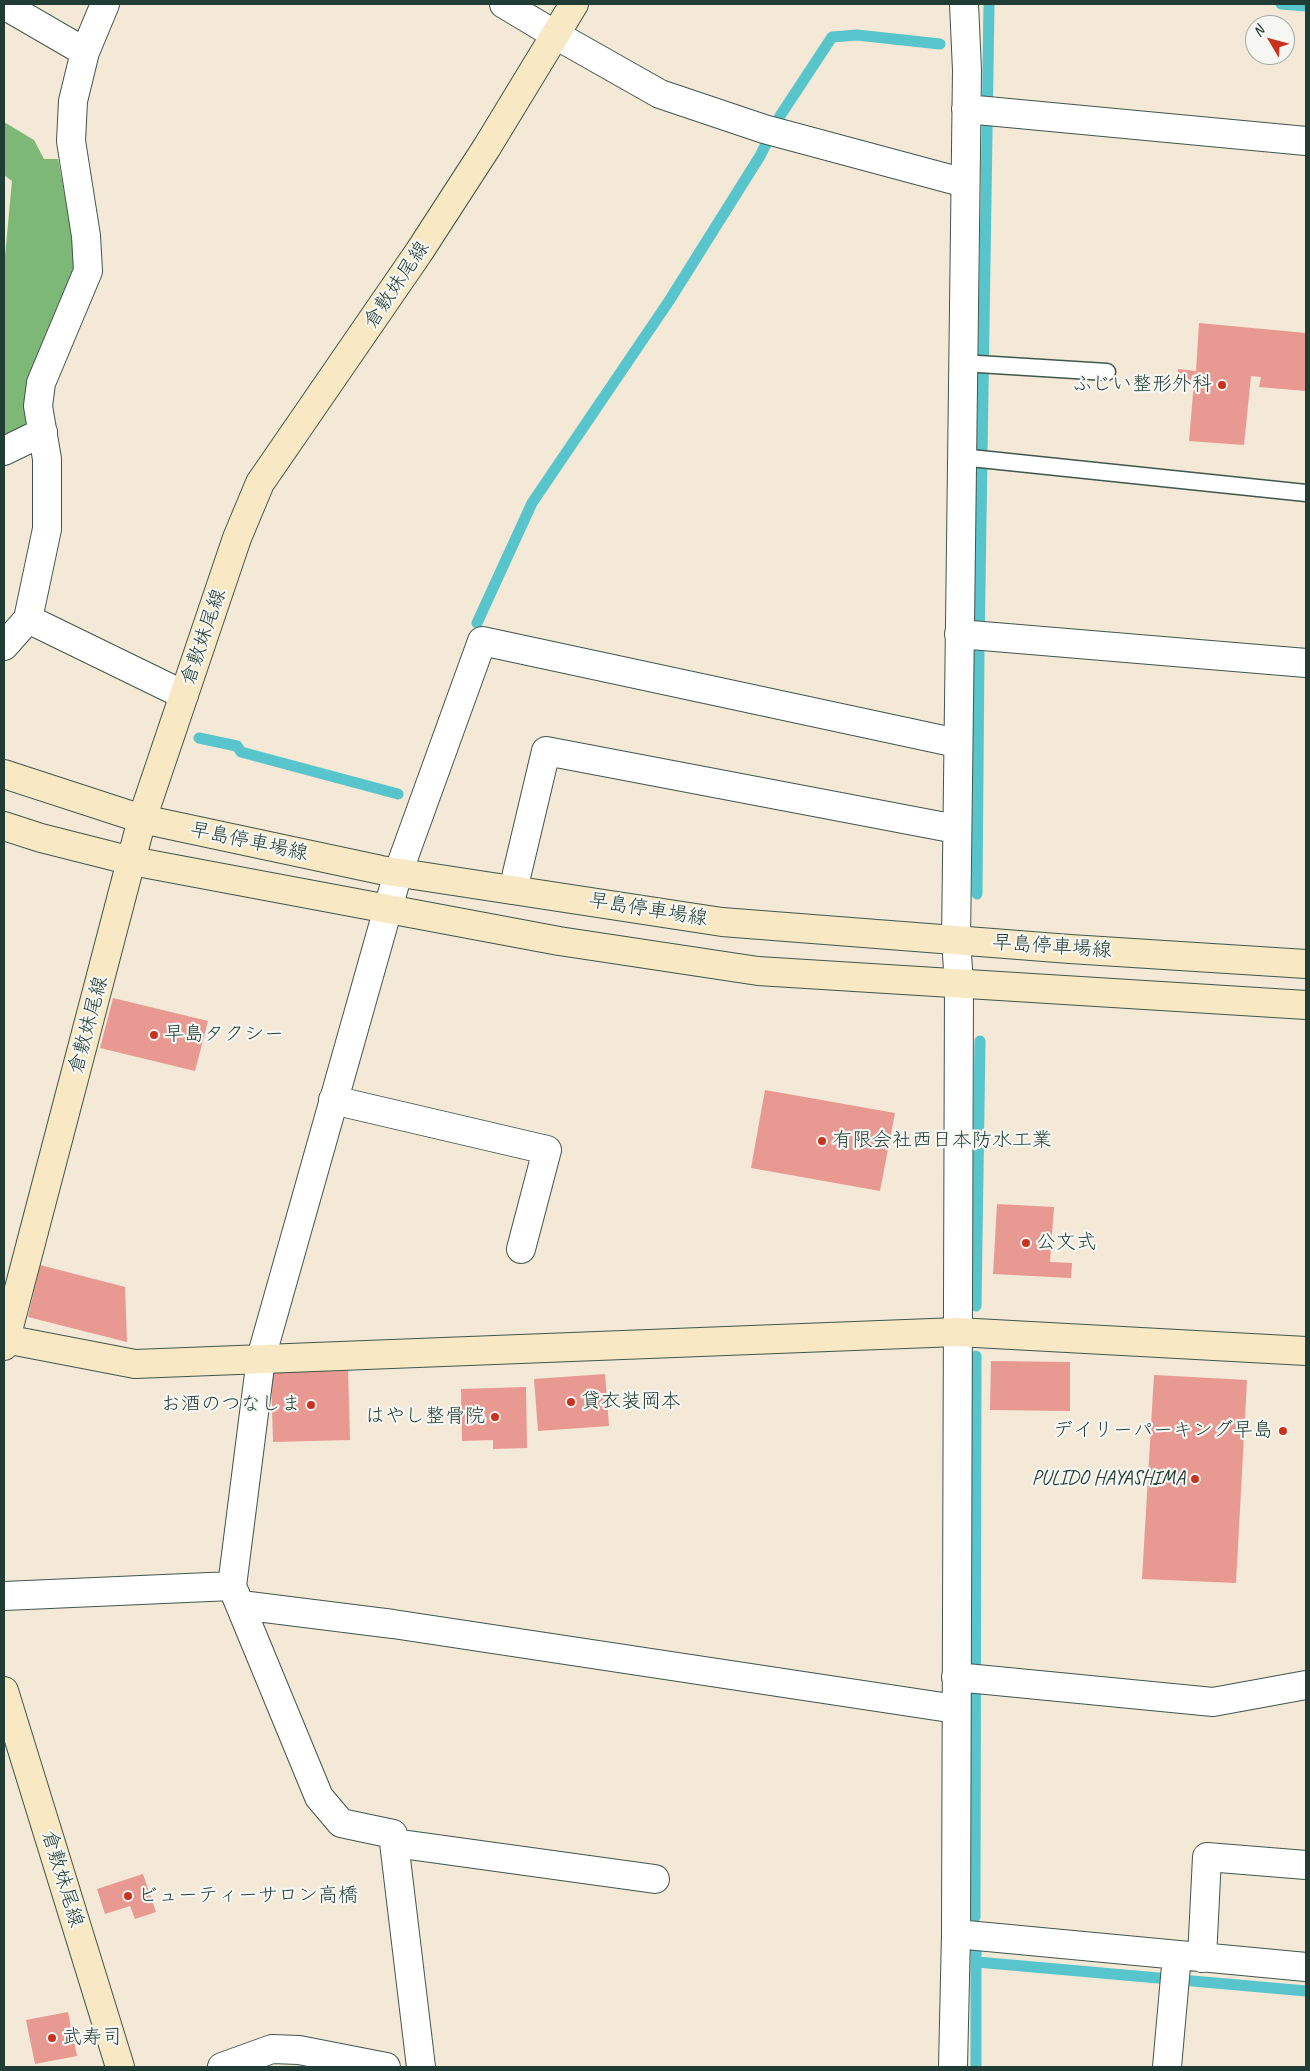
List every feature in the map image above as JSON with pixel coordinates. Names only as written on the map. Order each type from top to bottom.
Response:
[{"type":"main road","name":"倉敷妹尾線","points":[[6,1333],[142,819],[237,538],[260,483],[419,252],[487,148],[554,34],[574,4]]},
{"type":"main road","name":"早島停車場線","points":[[4,774],[142,819],[398,873],[722,922],[1306,964]]},
{"type":"main road","name":"早島停車場線","points":[[4,826],[41,838],[132,861],[559,941],[758,971],[1306,1006]]},
{"type":"main road","points":[[6,1333],[135,1364],[957,1332],[1306,1351]]},
{"type":"main road","name":"倉敷妹尾線","points":[[4,1691],[120,2067]]},
{"type":"street","points":[[4,646],[28,619],[47,529],[47,459],[38,406],[41,382],[88,270],[86,236],[71,141],[73,101],[84,52],[105,4]]},
{"type":"street","points":[[504,4],[660,94],[772,131],[965,183]]},
{"type":"street","points":[[953,2067],[956,1934],[956,1709],[959,1677],[957,743],[974,635],[964,457],[967,70],[964,4]]},
{"type":"street","points":[[4,5],[84,52]]},
{"type":"street","points":[[966,108],[1306,141]]},
{"type":"street","points":[[4,452],[43,432]]},
{"type":"street","points":[[28,619],[184,695]]},
{"type":"street","points":[[974,635],[1306,664]]},
{"type":"street","points":[[421,2067],[393,1834],[341,1823],[320,1797],[237,1595],[261,1358],[398,873],[482,641],[957,743]]},
{"type":"street","points":[[513,890],[546,751],[956,829]]},
{"type":"street","points":[[333,1100],[547,1150],[522,1249]]},
{"type":"street","points":[[4,1596],[237,1595],[394,1624],[956,1709]]},
{"type":"street","points":[[959,1677],[1213,1702],[1306,1685]]},
{"type":"street","points":[[394,1843],[655,1880]]},
{"type":"street","points":[[1167,2067],[1190,1957],[1207,1857],[1306,1865]]},
{"type":"street","points":[[956,1934],[1306,1968]]},
{"type":"street","points":[[222,2067],[272,2049],[299,2050],[386,2067]]},
{"type":"lane","points":[[965,363],[1108,372]]},
{"type":"lane","points":[[964,457],[1306,493]]},
{"type":"green space","points":[[4,122],[34,140],[44,159],[58,159],[72,234],[76,273],[45,335],[29,390],[27,424],[19,431],[4,437],[4,267],[12,181],[4,175]]},
{"type":"building","name":"ふじい整形外科","points":[[1199,323],[1306,333],[1306,391],[1259,387],[1261,377],[1251,376],[1244,445],[1189,441],[1194,382],[1178,381],[1178,369],[1196,371]]},
{"type":"building","points":[[113,998],[208,1021],[195,1071],[100,1048]]},
{"type":"building","points":[[765,1090],[895,1113],[880,1191],[751,1168]]},
{"type":"building","points":[[997,1204],[1054,1207],[1050,1262],[1072,1263],[1071,1278],[993,1274]]},
{"type":"building","points":[[40,1265],[125,1287],[127,1342],[28,1317]]},
{"type":"building","points":[[991,1361],[1070,1362],[1070,1411],[990,1410]]},
{"type":"building","points":[[348,1367],[350,1440],[273,1442],[271,1370]]},
{"type":"building","points":[[605,1374],[609,1426],[538,1431],[534,1379]]},
{"type":"building","name":"PULIDO HAYASHIMA","points":[[1154,1375],[1247,1380],[1236,1583],[1142,1579]]},
{"type":"building","points":[[526,1387],[527,1448],[493,1449],[493,1440],[462,1441],[461,1389]]},
{"type":"building","points":[[143,1874],[156,1912],[135,1919],[130,1906],[105,1914],[97,1889]]},
{"type":"building","points":[[68,2012],[77,2056],[35,2064],[26,2020]]},
{"type":"waterway","points":[[977,894],[989,4]]},
{"type":"waterway","points":[[1281,4],[1306,6]]},
{"type":"waterway","points":[[477,623],[532,503],[669,301],[760,156],[780,116],[832,37],[857,35],[940,44]]},
{"type":"waterway","points":[[199,738],[237,746],[241,752],[398,794]]},
{"type":"waterway","points":[[976,1306],[980,1041]]},
{"type":"waterway","points":[[975,1917],[976,1356]]},
{"type":"waterway","points":[[976,1951],[976,2067]]},
{"type":"waterway","points":[[977,1962],[1306,1991]]},
{"type":"place","name":"ふじい整形外科","points":[[1222,385]]},
{"type":"place","name":"早島タクシー","points":[[154,1035]]},
{"type":"place","name":"有限会社西日本防水工業","points":[[822,1141]]},
{"type":"place","name":"公文式","points":[[1026,1243]]},
{"type":"place","name":"貸衣装岡本","points":[[571,1402]]},
{"type":"place","name":"お酒のつなしま","points":[[311,1405]]},
{"type":"place","name":"はやし整骨院","points":[[495,1417]]},
{"type":"place","name":"デイリーパーキング早島","points":[[1283,1431]]},
{"type":"place","name":"PULIDO HAYASHIMA","points":[[1195,1479]]},
{"type":"place","name":"ビューティーサロン高橋","points":[[128,1896]]},
{"type":"place","name":"武寿司","points":[[52,2038]]}]
